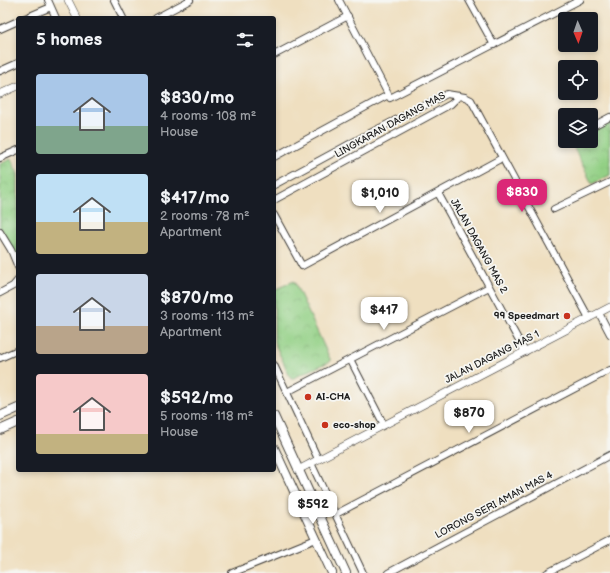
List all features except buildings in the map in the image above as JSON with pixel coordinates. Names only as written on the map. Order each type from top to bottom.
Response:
[{"type":"main road","points":[[0,416],[16,409]]},
{"type":"main road","points":[[276,420],[346,573]]},
{"type":"main road","points":[[0,430],[16,423]]},
{"type":"main road","points":[[276,452],[332,573]]},
{"type":"street","points":[[48,0],[55,16]]},
{"type":"street","points":[[68,0],[76,16]]},
{"type":"street","points":[[114,0],[122,16]]},
{"type":"street","points":[[160,16],[190,0]]},
{"type":"street","points":[[340,0],[390,98],[580,0]]},
{"type":"street","points":[[469,0],[494,45]]},
{"type":"street","points":[[30,16],[51,7]]},
{"type":"street","points":[[276,54],[348,16]]},
{"type":"street","points":[[0,29],[16,22]]},
{"type":"street","points":[[0,71],[16,64]]},
{"type":"street","points":[[0,94],[16,87]]},
{"type":"street","name":"LINGKARAN DAGANG MAS","points":[[276,184],[368,134],[447,94],[459,96]]},
{"type":"street","points":[[276,156],[388,95]]},
{"type":"street","points":[[459,96],[471,100],[589,318]]},
{"type":"street","name":"LINGKARAN DAGANG MAS","points":[[276,199],[451,104],[459,96]]},
{"type":"street","points":[[598,123],[610,117]]},
{"type":"street","points":[[0,158],[16,151]]},
{"type":"street","points":[[276,219],[302,266],[502,158]]},
{"type":"street","points":[[554,209],[610,182]]},
{"type":"street","name":"JALAN DAGANG MAS 2","points":[[438,193],[525,352]]},
{"type":"street","points":[[0,232],[11,250],[16,262]]},
{"type":"street","points":[[0,293],[13,286],[16,282]]},
{"type":"street","points":[[286,392],[489,287]]},
{"type":"street","name":"JALAN DAGANG MAS 1","points":[[298,470],[610,307]]},
{"type":"street","points":[[599,313],[610,334]]},
{"type":"street","points":[[0,358],[16,351]]},
{"type":"street","points":[[350,359],[384,425]]},
{"type":"street","points":[[276,370],[318,460]]},
{"type":"street","points":[[336,514],[610,370]]},
{"type":"street","name":"LORONG SERI AMAN MAS 4","points":[[388,573],[610,455]]},
{"type":"street","points":[[311,463],[363,573]]},
{"type":"street","points":[[232,573],[316,540]]},
{"type":"street","points":[[547,573],[610,540]]},
{"type":"green space","points":[[610,123],[610,175],[592,184],[574,148],[598,148],[598,129]]},
{"type":"green space","points":[[11,159],[16,170],[16,261],[0,227],[0,164]]},
{"type":"green space","points":[[294,281],[331,361],[291,379],[276,346],[276,289]]},
{"type":"place","name":"99 Speedmart","points":[[567,316]]},
{"type":"place","name":"AI-CHA","points":[[308,397]]},
{"type":"place","name":"eco-shop","points":[[325,425]]}]
